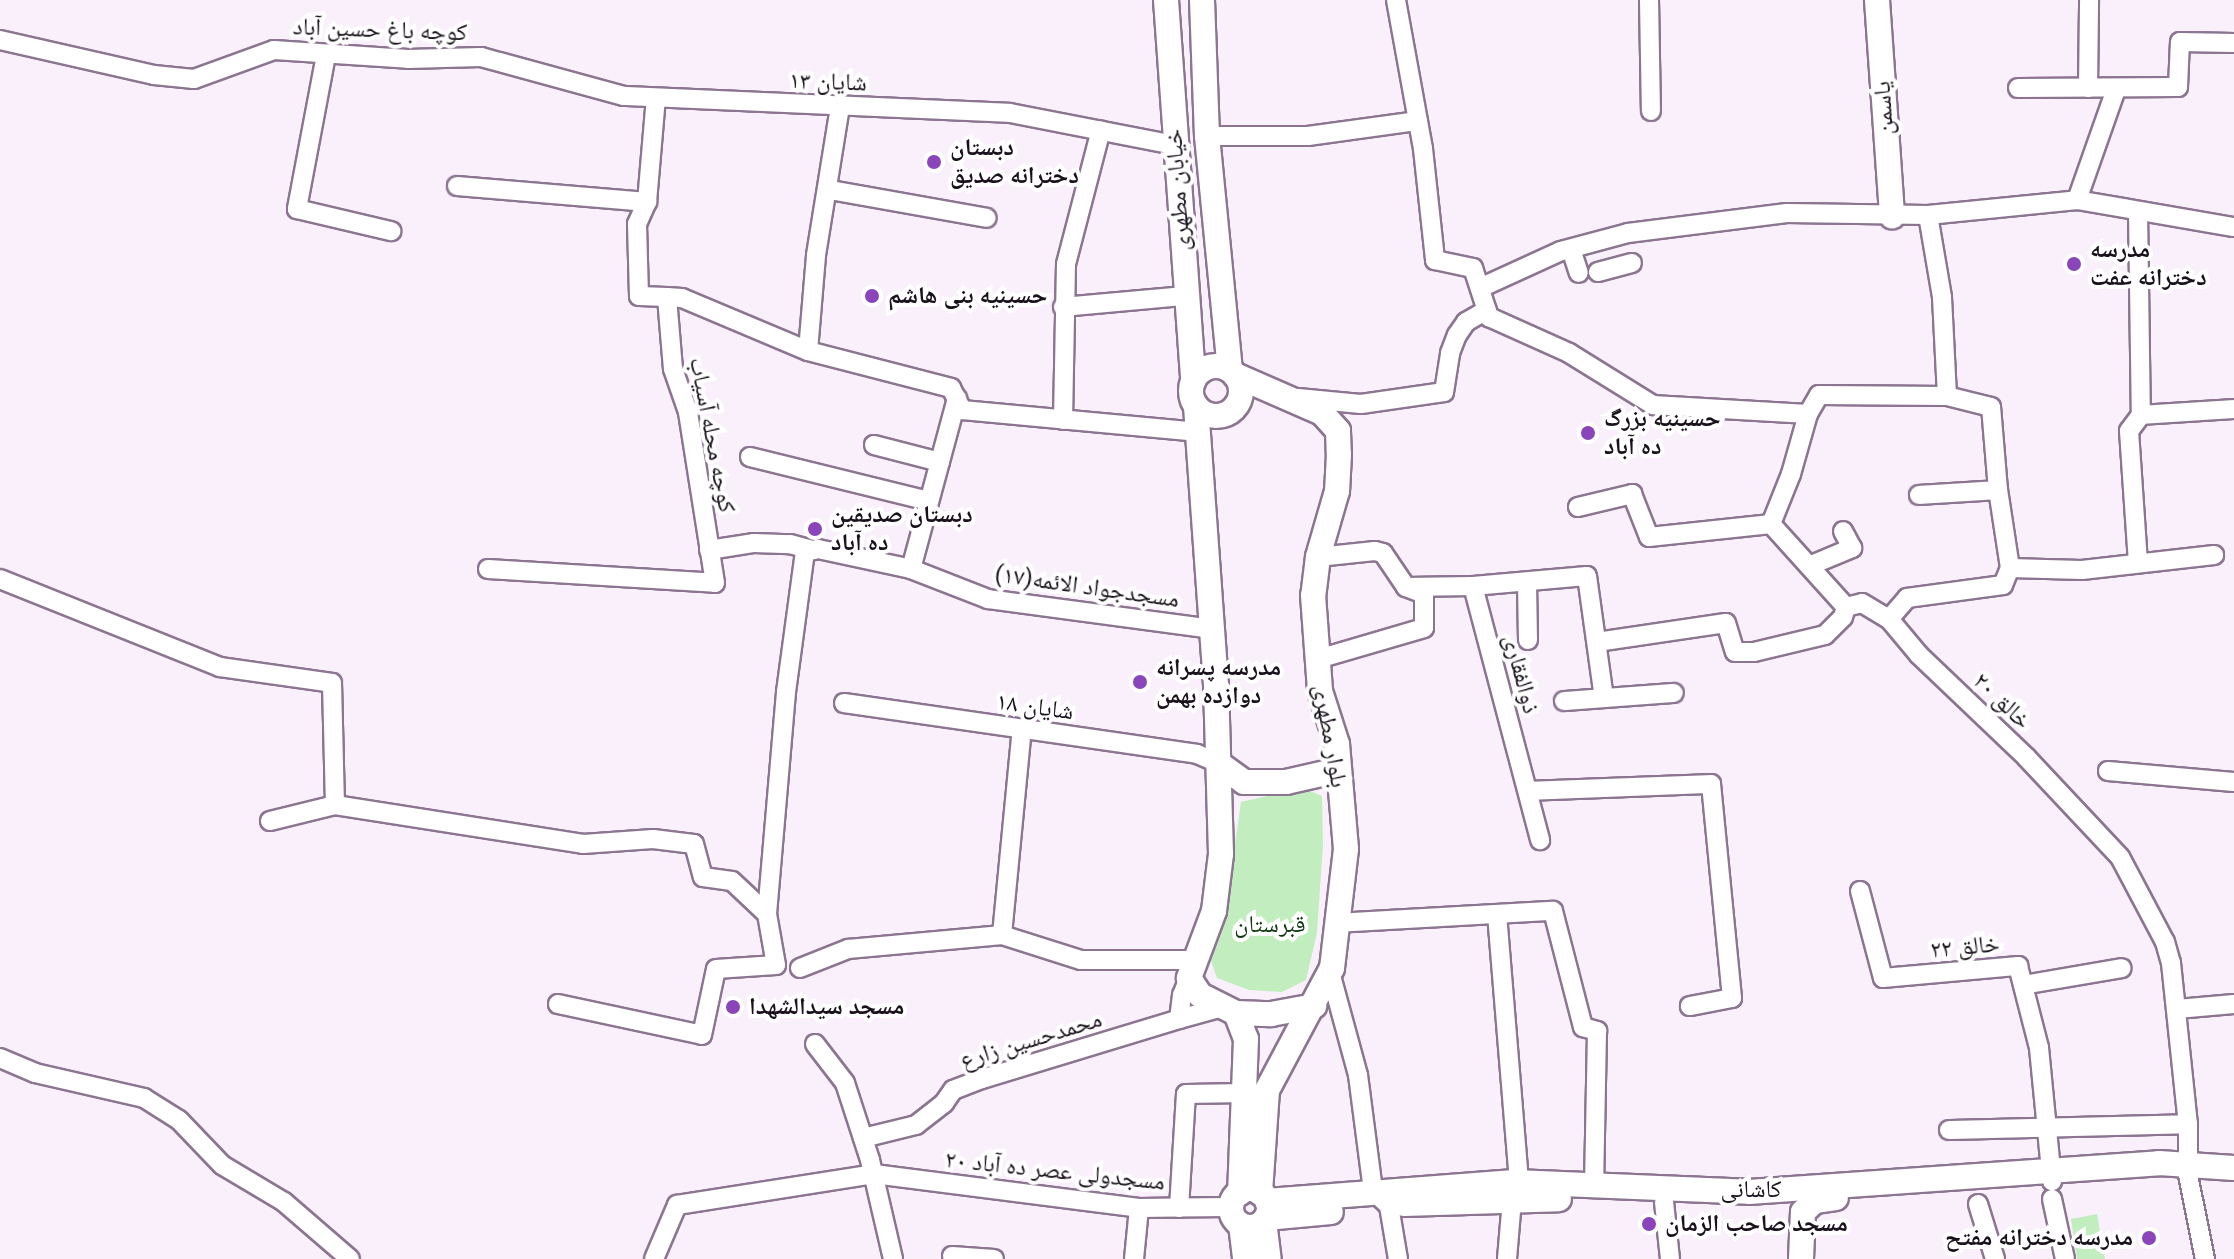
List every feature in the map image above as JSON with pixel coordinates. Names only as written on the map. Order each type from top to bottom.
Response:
[{"type":"main road","name":"خیابان مطهری","points":[[1166,0],[1193,381]]},
{"type":"main road","name":"خیابان مطهری","points":[[1202,0],[1207,136],[1233,373]]},
{"type":"main road","name":"یاسمن","points":[[1877,0],[1892,216]]},
{"type":"main road","points":[[1203,460],[1230,411],[1236,406],[1241,390],[1233,373],[1214,366],[1198,373],[1191,394],[1196,406],[1203,460],[1221,854],[1214,911],[1192,969],[1200,995],[1229,1010],[1271,1014],[1314,1006]]},
{"type":"main road","name":"بلوار مطهری","points":[[1233,373],[1322,413],[1338,431],[1337,491],[1318,557],[1313,595],[1320,691],[1337,744],[1346,849],[1330,972],[1267,1090],[1245,1259]]},
{"type":"main road","points":[[1196,406],[1212,415],[1230,411]]},
{"type":"main road","points":[[1218,763],[1244,782],[1286,782],[1339,770]]},
{"type":"main road","name":"بلوار مطهری","points":[[1229,1010],[1246,1039],[1245,1093],[1253,1208],[1269,1259]]},
{"type":"main road","name":"کاشانی","points":[[1515,1190],[1664,1202],[1787,1203],[2234,1168]]},
{"type":"main road","name":"کاشانی","points":[[2188,1170],[2234,1178]]},
{"type":"main road","name":"کاشانی","points":[[1253,1208],[1594,1186],[1749,1192],[2052,1183]]},
{"type":"main road","points":[[1815,1201],[1836,1188]]},
{"type":"main road","points":[[1749,1192],[1787,1203],[1797,1253]]},
{"type":"main road","name":"کاشانی","points":[[1797,1253],[1803,1212],[1815,1201]]},
{"type":"street","points":[[1396,0],[1418,121],[1435,260],[1473,268],[1489,317],[1569,353],[1653,405],[1808,414]]},
{"type":"street","points":[[1649,0],[1651,111]]},
{"type":"street","points":[[2088,88],[2089,0]]},
{"type":"street","name":"کوچه باغ حسین آباد","points":[[0,40],[154,75],[194,79],[274,50],[326,55],[447,59],[481,57]]},
{"type":"street","points":[[2018,88],[2178,87],[2180,42],[2234,43]]},
{"type":"street","points":[[326,55],[297,209],[391,231]]},
{"type":"street","name":"شایان ۱۳","points":[[481,57],[624,96],[1010,113],[1175,145]]},
{"type":"street","points":[[2077,200],[2116,89]]},
{"type":"street","points":[[656,98],[647,202],[637,224],[639,296],[682,298],[808,351],[951,388],[962,410],[1199,432]]},
{"type":"street","points":[[808,351],[816,255],[830,190],[840,107]]},
{"type":"street","points":[[1207,136],[1308,136],[1418,121]]},
{"type":"street","points":[[1063,420],[1063,307],[1073,228],[1101,130]]},
{"type":"street","points":[[457,186],[647,202]]},
{"type":"street","points":[[830,190],[987,218]]},
{"type":"street","points":[[1480,288],[1571,249],[1602,240],[1733,217],[1787,213],[1928,215],[2077,200],[2234,227]]},
{"type":"street","points":[[2138,211],[2141,415],[2129,431],[2138,563]]},
{"type":"street","points":[[1928,215],[1942,297],[1947,396]]},
{"type":"street","points":[[1602,240],[1604,270],[1632,263]]},
{"type":"street","points":[[1571,249],[1579,273]]},
{"type":"street","points":[[1063,307],[1185,296]]},
{"type":"street","name":"کوچه محله آسیاب","points":[[488,569],[715,583],[688,412],[673,369],[667,297]]},
{"type":"street","points":[[1291,397],[1361,404],[1444,392],[1450,353],[1457,335],[1466,322],[1487,310]]},
{"type":"street","points":[[1771,524],[1791,474],[1808,414],[1819,395],[1947,396],[1991,407],[1998,490],[2010,568],[2003,585],[1907,598],[1889,619]]},
{"type":"street","points":[[911,569],[957,398]]},
{"type":"street","points":[[2141,415],[2234,409]]},
{"type":"street","points":[[874,445],[940,462]]},
{"type":"street","points":[[750,457],[929,501]]},
{"type":"street","points":[[1919,495],[1998,490]]},
{"type":"street","points":[[1578,507],[1632,494],[1649,537],[1771,524]]},
{"type":"street","points":[[1597,642],[1726,623],[1735,652],[1754,652],[1825,635],[1843,617],[1846,607],[1771,524]]},
{"type":"street","points":[[1809,566],[1852,548],[1843,531]]},
{"type":"street","name":"مسجدجواد الائمه(۱۷)","points":[[709,550],[754,543],[790,544],[911,569],[988,599],[1213,629]]},
{"type":"street","points":[[558,1004],[702,1035],[716,969],[776,965],[767,914],[801,561],[805,552],[816,549]]},
{"type":"street","points":[[1318,557],[1383,553],[1406,587],[1424,594],[1424,628],[1318,659]]},
{"type":"street","points":[[2010,568],[2082,570],[2214,555]]},
{"type":"street","points":[[1406,587],[1527,583],[1587,576],[1604,698]]},
{"type":"street","points":[[0,579],[220,667],[332,683],[335,805]]},
{"type":"street","points":[[1527,583],[1528,640]]},
{"type":"street","name":"ذوالفقاری","points":[[1473,586],[1540,840]]},
{"type":"street","name":"خالق ۲۰","points":[[1846,607],[1862,603],[1889,619],[1919,655],[2026,757],[2120,857],[2165,942],[2177,1009],[2188,1124],[2188,1170],[2205,1259]]},
{"type":"street","points":[[1564,701],[1674,693]]},
{"type":"street","name":"شایان ۱۸","points":[[844,703],[1197,754],[1218,763]]},
{"type":"street","points":[[1002,935],[1022,729]]},
{"type":"street","points":[[2108,771],[2234,782]]},
{"type":"street","points":[[1528,791],[1711,784],[1732,998],[1690,1006]]},
{"type":"street","points":[[270,821],[335,805],[583,844],[653,839],[694,844],[703,877],[732,881],[767,914]]},
{"type":"street","name":"خالق ۲۲","points":[[1860,891],[1883,978],[2018,966],[2039,1048],[2052,1183],[2065,1259]]},
{"type":"street","points":[[1335,923],[1553,911],[1583,1027],[1597,1031],[1594,1186]]},
{"type":"street","points":[[1497,914],[1515,1190],[1507,1259]]},
{"type":"street","points":[[800,968],[848,949],[1002,935],[1081,960],[1192,969],[1182,995],[1179,1019]]},
{"type":"street","points":[[2023,985],[2122,968]]},
{"type":"street","points":[[1330,972],[1358,1075],[1381,1199],[1398,1259]]},
{"type":"street","points":[[2177,1009],[2234,1004]]},
{"type":"street","name":"محمدحسین زارع","points":[[863,1138],[916,1125],[936,1110],[953,1090],[982,1079],[1179,1019],[1229,1010]]},
{"type":"street","points":[[815,1044],[845,1083],[874,1174],[893,1259]]},
{"type":"street","points":[[0,1058],[35,1073],[144,1098],[179,1120],[222,1165],[284,1202],[350,1259]]},
{"type":"street","points":[[1179,1208],[1186,1094],[1245,1093]]},
{"type":"street","points":[[1949,1130],[2047,1125],[2188,1124]]},
{"type":"street","name":"مسجدولی عصر ده آباد ۲۰","points":[[654,1259],[677,1205],[874,1174],[1139,1208],[1253,1208]]},
{"type":"street","points":[[1664,1202],[1670,1259]]},
{"type":"street","points":[[1978,1204],[1995,1259]]},
{"type":"street","points":[[1134,1259],[1139,1208]]},
{"type":"street","points":[[952,1256],[994,1259]]},
{"type":"green space","name":"قبرستان","points":[[1303,788],[1322,796],[1323,844],[1317,933],[1306,980],[1282,992],[1249,990],[1217,978],[1211,961],[1223,929],[1241,802]]},
{"type":"green space","points":[[2097,1214],[2105,1259],[2077,1259],[2071,1219]]},
{"type":"place","name":"دبستان دخترانه صدیق","points":[[934,162]]},
{"type":"place","name":"مدرسه دخترانه عفت","points":[[2074,264]]},
{"type":"place","name":"حسینیه بنی هاشم","points":[[872,296]]},
{"type":"place","name":"حسینیه بزرگ ده آباد","points":[[1588,433]]},
{"type":"place","name":"دبستان صدیقین ده آباد","points":[[815,529]]},
{"type":"place","name":"مدرسه پسرانه دوازده بهمن","points":[[1140,682]]},
{"type":"place","name":"مسجد سیدالشهدا","points":[[733,1007]]},
{"type":"place","name":"مسجد صاحب الزمان","points":[[1649,1224]]},
{"type":"place","name":"مدرسه دخترانه مفتح","points":[[2149,1238]]}]
